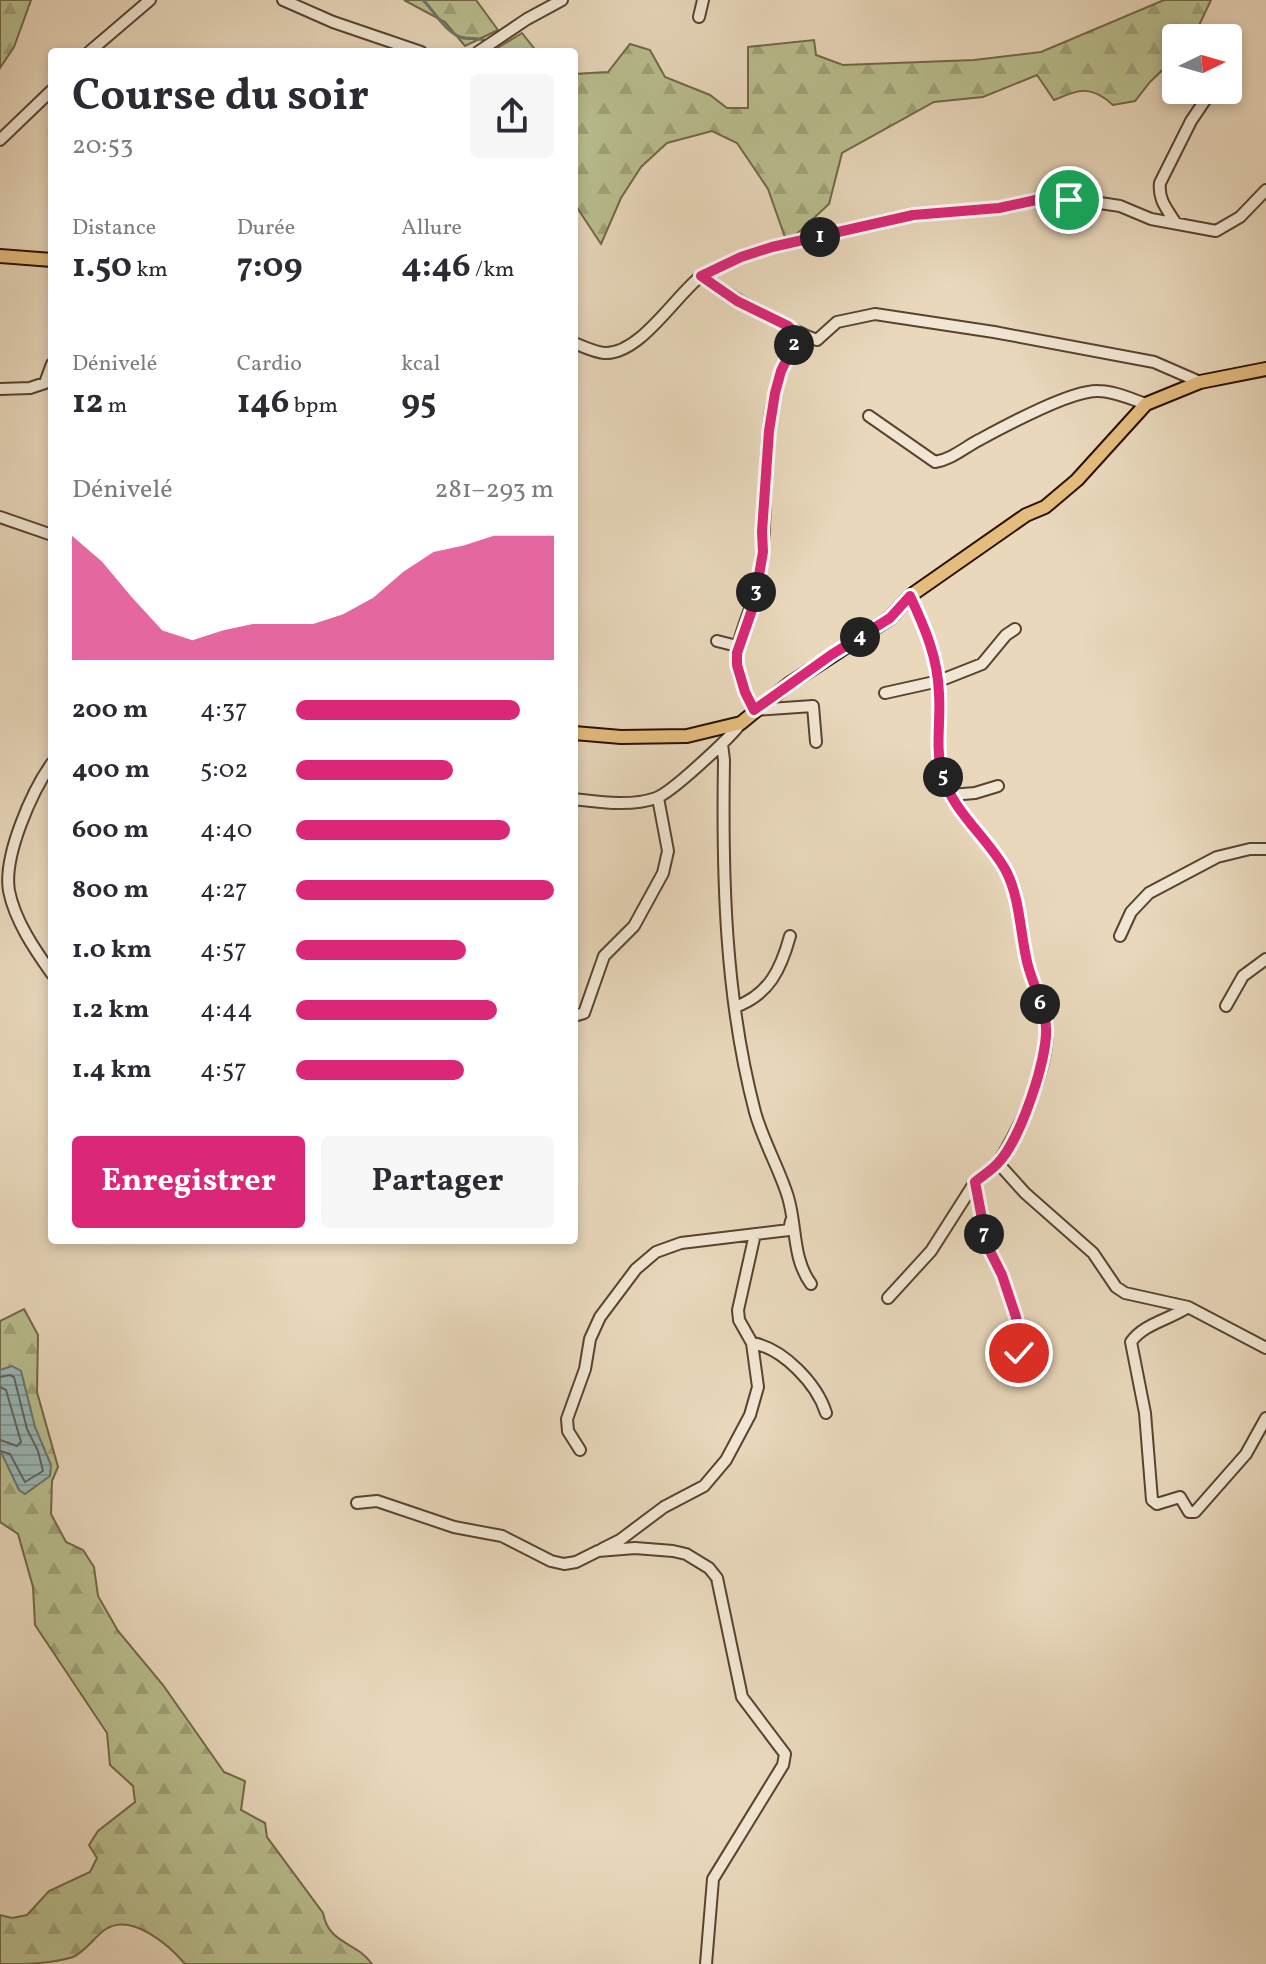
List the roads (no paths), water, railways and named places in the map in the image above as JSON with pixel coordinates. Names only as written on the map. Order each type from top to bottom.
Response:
[{"type":"main road","points":[[0,256],[48,260]]},
{"type":"main road","points":[[578,733],[621,737],[687,736],[741,723],[754,710],[831,655],[890,618],[910,596],[1026,515],[1045,507],[1077,480],[1146,404],[1200,382],[1266,369]]},
{"type":"street","points":[[94,48],[150,0]]},
{"type":"street","points":[[283,0],[333,22],[409,48]]},
{"type":"street","points":[[484,47],[562,0]]},
{"type":"street","points":[[699,17],[703,0]]},
{"type":"street","points":[[0,140],[48,94]]},
{"type":"street","points":[[1175,222],[1162,202],[1160,183],[1173,152],[1201,104]]},
{"type":"street","points":[[578,344],[608,353],[628,345],[654,326],[688,286],[701,276],[741,257],[913,215],[999,208],[1036,200],[1088,201],[1120,206],[1151,219],[1216,231],[1240,217],[1266,190]]},
{"type":"street","points":[[701,276],[737,301],[788,326],[799,335],[817,340],[837,322],[875,314],[1143,360],[1200,382]]},
{"type":"street","points":[[717,641],[737,646],[754,604],[763,552],[769,431],[775,393],[781,371],[799,335]]},
{"type":"street","points":[[0,389],[30,388],[45,383],[48,375]]},
{"type":"street","points":[[869,416],[935,462],[947,459],[975,442],[1051,406],[1094,391],[1110,392],[1146,404]]},
{"type":"street","points":[[0,517],[48,534]]},
{"type":"street","points":[[888,1298],[931,1251],[975,1182],[998,1163],[1030,1101],[1047,1028],[1028,972],[1012,884],[992,848],[951,795],[942,775],[939,681],[934,652],[910,596]]},
{"type":"street","points":[[885,693],[939,681],[982,664],[1015,629]]},
{"type":"street","points":[[740,640],[737,665],[754,710],[813,706],[816,742]]},
{"type":"street","points":[[578,799],[612,803],[658,798],[722,744],[741,723]]},
{"type":"street","points":[[722,744],[723,870],[735,1007],[756,1115],[789,1199],[802,1273],[811,1284]]},
{"type":"street","points":[[48,770],[23,821],[8,877],[9,891],[18,914],[33,947],[48,968]]},
{"type":"street","points":[[951,795],[975,793],[998,786]]},
{"type":"street","points":[[578,1015],[584,1013],[604,956],[634,926],[663,873],[668,851],[658,798]]},
{"type":"street","points":[[1120,936],[1131,912],[1149,893],[1217,857],[1250,849],[1266,849]]},
{"type":"street","points":[[735,1007],[759,997],[768,986],[790,936]]},
{"type":"street","points":[[1226,1006],[1243,976],[1266,959]]},
{"type":"street","points":[[998,1163],[1025,1193],[1093,1253],[1109,1281],[1113,1298]]},
{"type":"street","points":[[975,1182],[987,1245],[1002,1275],[1016,1317],[1019,1353],[1013,1372]]},
{"type":"street","points":[[580,1450],[568,1431],[567,1419],[585,1369],[590,1339],[600,1317],[636,1269],[656,1252],[681,1243],[789,1230],[792,1219]]},
{"type":"street","points":[[357,1503],[377,1501],[454,1527],[502,1536],[551,1561],[564,1564],[576,1562],[620,1540],[664,1507],[704,1486],[726,1460],[750,1415],[758,1387],[752,1343],[739,1320],[738,1310],[755,1234]]},
{"type":"street","points":[[1109,1281],[1125,1293],[1188,1307],[1266,1348]]},
{"type":"street","points":[[1188,1307],[1135,1335],[1131,1342],[1145,1413],[1152,1500],[1157,1504],[1180,1497],[1189,1512],[1195,1512],[1246,1454],[1266,1418]]},
{"type":"street","points":[[752,1343],[771,1348],[791,1364],[818,1396],[826,1413]]},
{"type":"street","points":[[598,1551],[635,1548],[673,1551],[686,1554],[709,1568],[717,1578],[742,1697],[785,1754],[777,1776],[713,1879],[706,1964]]},
{"type":"water","points":[[12,1366],[21,1371],[35,1427],[51,1465],[50,1476],[25,1494],[19,1490],[0,1450],[0,1370]]},
{"type":"waterway","points":[[423,0],[455,34],[486,41]]}]
